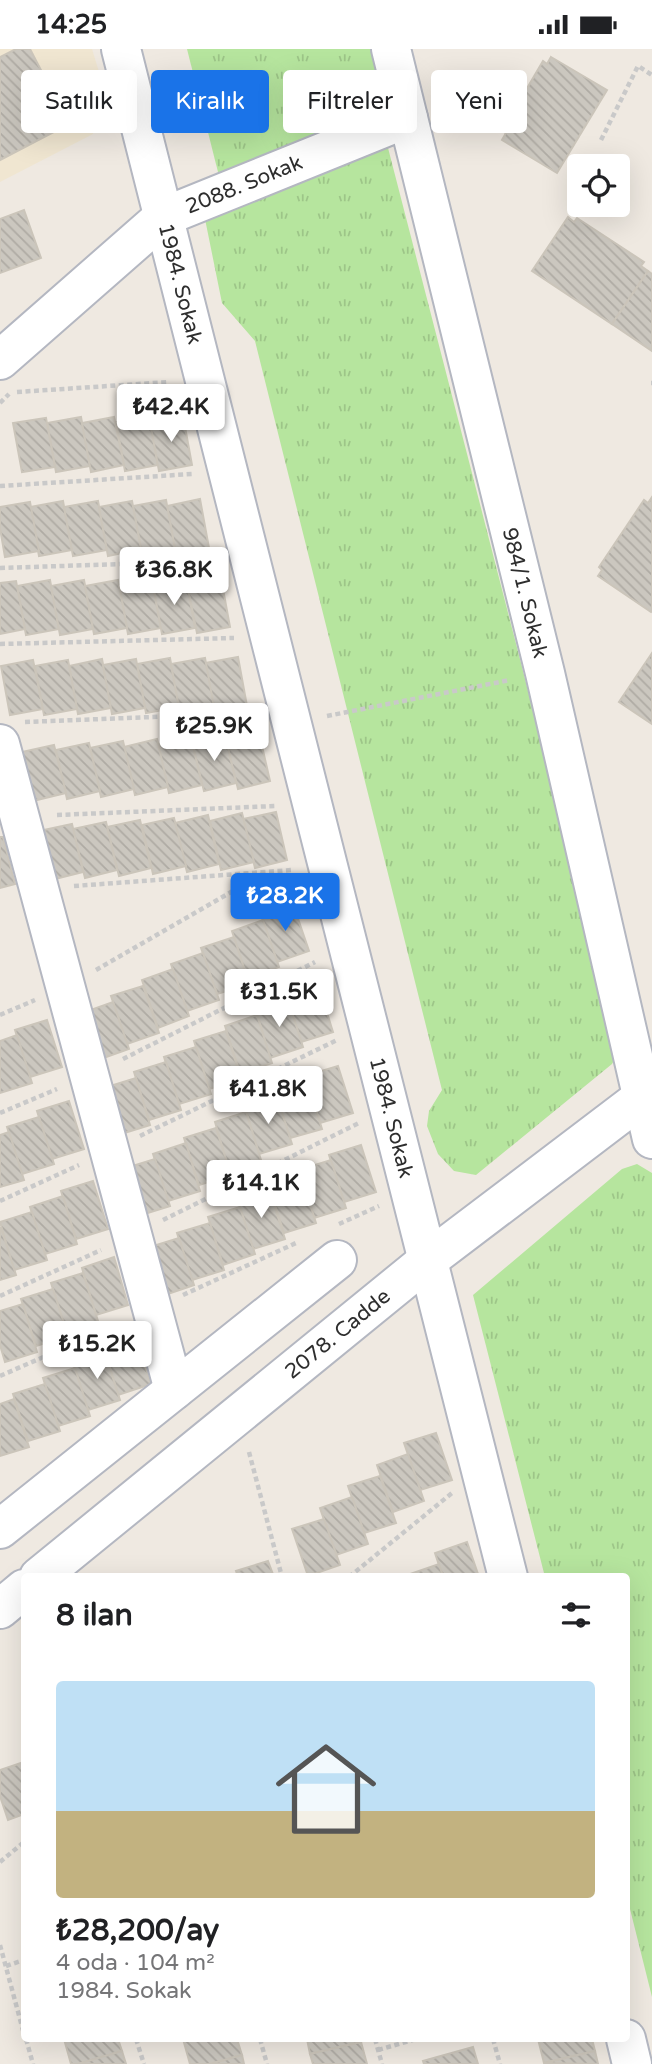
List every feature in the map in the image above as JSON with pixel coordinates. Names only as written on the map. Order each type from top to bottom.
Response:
[{"type":"street","name":"1984. Sokak","points":[[121,49],[507,1573]]},
{"type":"street","name":"984/1. Sokak","points":[[391,49],[396,70]]},
{"type":"street","name":"2088. Sokak","points":[[0,360],[163,217],[371,133]]},
{"type":"street","name":"984/1. Sokak","points":[[412,133],[647,1094],[652,1139]]},
{"type":"street","points":[[7,733],[19,816],[174,1390]]},
{"type":"street","name":"2078. Cadde","points":[[44,1573],[428,1260],[647,1094]]},
{"type":"street","points":[[0,1529],[174,1390],[337,1243]]},
{"type":"street","points":[[0,1609],[21,1592]]},
{"type":"street","points":[[627,2042],[632,2064]]},
{"type":"path","points":[[601,140],[638,66],[652,75]]},
{"type":"path","points":[[0,403],[11,392],[204,380]]},
{"type":"path","points":[[0,485],[228,472]]},
{"type":"path","points":[[0,568],[250,559]]},
{"type":"path","points":[[0,644],[270,637]]},
{"type":"path","points":[[7,733],[290,717],[545,673]]},
{"type":"path","points":[[19,816],[313,805]]},
{"type":"path","points":[[39,889],[328,867]]},
{"type":"path","points":[[0,1015],[65,987],[265,872]]},
{"type":"path","points":[[0,1113],[89,1076],[348,946]]},
{"type":"path","points":[[0,1201],[368,1025]]},
{"type":"path","points":[[0,1296],[132,1236],[390,1108]]},
{"type":"path","points":[[337,1243],[410,1191]]},
{"type":"path","points":[[0,1376],[300,1242]]},
{"type":"path","points":[[239,1414],[281,1573]]},
{"type":"path","points":[[354,1573],[481,1469]]},
{"type":"path","points":[[0,1862],[21,1844]]},
{"type":"path","points":[[0,1945],[21,2023]]},
{"type":"path","points":[[6,1966],[21,1961]]},
{"type":"path","points":[[27,2042],[33,2064]]},
{"type":"path","points":[[137,2042],[144,2064]]},
{"type":"path","points":[[261,2042],[267,2064]]},
{"type":"path","points":[[376,2042],[382,2064]]},
{"type":"path","points":[[378,2050],[406,2042]]},
{"type":"path","points":[[494,2042],[500,2064]]},
{"type":"shaded area","points":[[0,49],[92,49],[98,70],[21,70],[21,133],[93,134],[0,182]]},
{"type":"green space","points":[[187,49],[376,49],[382,70],[283,70],[283,133],[335,133],[220,180],[208,133],[269,133],[269,70],[192,70]]},
{"type":"green space","points":[[387,144],[616,1042],[617,1055],[612,1064],[476,1175],[454,1171],[438,1154],[427,1126],[429,1111],[442,1090],[255,341],[222,303],[205,219]]},
{"type":"green space","points":[[637,1164],[652,1173],[652,1997],[630,1909],[630,1573],[544,1573],[473,1295],[622,1169]]},
{"type":"building","points":[[16,49],[30,49],[41,70],[21,70],[21,133],[52,133],[0,160],[0,57]]},
{"type":"building","points":[[551,57],[607,90],[557,173],[502,140],[506,133],[527,133],[527,88],[543,61],[547,64]]},
{"type":"building","points":[[24,210],[41,258],[0,273],[0,219]]},
{"type":"building","points":[[568,217],[574,222],[577,218],[644,262],[641,266],[648,271],[612,324],[532,271]]},
{"type":"building","points":[[648,271],[652,274],[652,351],[612,324]]},
{"type":"building","points":[[149,416],[158,465],[125,471],[116,422]]},
{"type":"building","points":[[183,416],[192,465],[159,471],[150,422]]},
{"type":"building","points":[[81,417],[90,466],[56,472],[47,423]]},
{"type":"building","points":[[114,417],[124,465],[91,472],[82,423]]},
{"type":"building","points":[[46,418],[55,467],[22,472],[13,423]]},
{"type":"building","points":[[652,497],[651,612],[598,576],[602,570],[599,567],[644,500],[648,503]]},
{"type":"building","points":[[200,499],[209,548],[176,555],[167,506]]},
{"type":"building","points":[[166,500],[175,549],[142,555],[133,506]]},
{"type":"building","points":[[63,501],[72,550],[39,556],[30,507]]},
{"type":"building","points":[[98,501],[107,550],[73,556],[64,507]]},
{"type":"building","points":[[132,501],[141,549],[108,556],[99,507]]},
{"type":"building","points":[[30,502],[39,551],[5,557],[0,507]]},
{"type":"building","points":[[221,578],[230,627],[197,633],[187,584]]},
{"type":"building","points":[[152,579],[161,628],[128,634],[119,585]]},
{"type":"building","points":[[186,579],[195,628],[162,634],[153,585]]},
{"type":"building","points":[[50,580],[59,629],[26,635],[17,586]]},
{"type":"building","points":[[84,580],[93,629],[60,635],[51,586]]},
{"type":"building","points":[[118,580],[127,628],[94,634],[85,586]]},
{"type":"building","points":[[16,581],[25,629],[0,634],[0,583]]},
{"type":"building","points":[[652,653],[652,724],[619,702]]},
{"type":"building","points":[[238,657],[247,706],[214,712],[205,663]]},
{"type":"building","points":[[170,658],[179,707],[146,713],[137,664]]},
{"type":"building","points":[[205,658],[214,707],[180,713],[171,664]]},
{"type":"building","points":[[102,659],[111,708],[78,714],[69,666]]},
{"type":"building","points":[[136,659],[145,708],[112,714],[103,665]]},
{"type":"building","points":[[33,660],[43,709],[10,715],[1,666]]},
{"type":"building","points":[[68,660],[77,709],[44,715],[35,666]]},
{"type":"building","points":[[259,733],[270,781],[238,789],[226,740]]},
{"type":"building","points":[[225,735],[236,783],[204,791],[192,743]]},
{"type":"building","points":[[191,737],[202,785],[169,793],[158,745]]},
{"type":"building","points":[[157,739],[168,787],[135,795],[124,747]]},
{"type":"building","points":[[123,741],[134,789],[101,797],[90,748]]},
{"type":"building","points":[[89,743],[100,791],[67,799],[56,750]]},
{"type":"building","points":[[54,745],[66,793],[33,801],[22,752]]},
{"type":"building","points":[[276,812],[287,860],[255,868],[243,819]]},
{"type":"building","points":[[242,813],[254,862],[221,870],[210,821]]},
{"type":"building","points":[[208,815],[219,864],[187,872],[175,823]]},
{"type":"building","points":[[174,818],[186,866],[153,874],[142,825]]},
{"type":"building","points":[[140,820],[151,868],[119,876],[107,827]]},
{"type":"building","points":[[106,822],[117,870],[85,878],[73,829]]},
{"type":"building","points":[[72,824],[83,872],[51,880],[39,831]]},
{"type":"building","points":[[0,837],[3,837],[15,884],[0,888]]},
{"type":"building","points":[[293,904],[309,951],[277,962],[261,915]]},
{"type":"building","points":[[263,920],[279,967],[247,978],[232,931]]},
{"type":"building","points":[[234,937],[249,984],[217,994],[201,948]]},
{"type":"building","points":[[203,953],[219,1000],[187,1011],[171,964]]},
{"type":"building","points":[[173,969],[189,1016],[158,1028],[142,980]]},
{"type":"building","points":[[318,984],[333,1032],[301,1042],[286,995]]},
{"type":"building","points":[[143,986],[159,1033],[127,1044],[111,996]]},
{"type":"building","points":[[288,1000],[303,1047],[270,1058],[256,1010]]},
{"type":"building","points":[[113,1002],[129,1049],[98,1060],[82,1013]]},
{"type":"building","points":[[257,1015],[272,1063],[240,1073],[225,1026]]},
{"type":"building","points":[[47,1020],[62,1067],[30,1077],[15,1030]]},
{"type":"building","points":[[226,1031],[241,1079],[209,1089],[194,1041]]},
{"type":"building","points":[[17,1035],[32,1083],[0,1093],[0,1041]]},
{"type":"building","points":[[196,1047],[211,1094],[179,1104],[164,1057]]},
{"type":"building","points":[[166,1062],[181,1110],[149,1120],[134,1072]]},
{"type":"building","points":[[338,1066],[353,1113],[320,1123],[305,1076]]},
{"type":"building","points":[[136,1078],[150,1125],[118,1135],[104,1088]]},
{"type":"building","points":[[307,1081],[322,1129],[290,1138],[275,1091]]},
{"type":"building","points":[[277,1097],[292,1144],[259,1154],[245,1107]]},
{"type":"building","points":[[69,1101],[84,1149],[52,1159],[37,1111]]},
{"type":"building","points":[[246,1112],[261,1160],[229,1170],[215,1122]]},
{"type":"building","points":[[39,1117],[54,1164],[22,1174],[7,1127]]},
{"type":"building","points":[[216,1128],[231,1175],[199,1185],[184,1138]]},
{"type":"building","points":[[9,1132],[24,1180],[0,1187],[0,1135]]},
{"type":"building","points":[[186,1143],[200,1191],[168,1201],[153,1154]]},
{"type":"building","points":[[361,1145],[376,1192],[344,1202],[329,1155]]},
{"type":"building","points":[[155,1159],[170,1206],[138,1216],[123,1169]]},
{"type":"building","points":[[331,1160],[346,1208],[314,1218],[299,1170]]},
{"type":"building","points":[[301,1176],[316,1223],[284,1233],[269,1186]]},
{"type":"building","points":[[93,1181],[108,1229],[76,1239],[61,1191]]},
{"type":"building","points":[[270,1192],[285,1239],[253,1249],[238,1201]]},
{"type":"building","points":[[63,1196],[77,1244],[45,1254],[30,1207]]},
{"type":"building","points":[[240,1207],[255,1254],[223,1265],[208,1217]]},
{"type":"building","points":[[32,1212],[47,1260],[14,1270],[0,1222]]},
{"type":"building","points":[[210,1223],[224,1270],[192,1280],[177,1233]]},
{"type":"building","points":[[0,1228],[16,1275],[0,1280]]},
{"type":"building","points":[[179,1238],[194,1285],[162,1296],[147,1248]]},
{"type":"building","points":[[114,1257],[128,1305],[96,1315],[82,1268]]},
{"type":"building","points":[[83,1273],[98,1321],[66,1331],[51,1283]]},
{"type":"building","points":[[53,1289],[68,1336],[36,1346],[21,1299]]},
{"type":"building","points":[[23,1304],[37,1352],[5,1362],[0,1345],[0,1311]]},
{"type":"building","points":[[136,1337],[151,1384],[118,1395],[104,1347]]},
{"type":"building","points":[[105,1353],[120,1400],[88,1410],[73,1363]]},
{"type":"building","points":[[75,1368],[90,1416],[58,1426],[43,1378]]},
{"type":"building","points":[[45,1384],[60,1431],[28,1441],[13,1394]]},
{"type":"building","points":[[14,1399],[29,1447],[0,1456],[0,1404]]},
{"type":"building","points":[[436,1433],[452,1480],[420,1490],[404,1443]]},
{"type":"building","points":[[408,1454],[424,1501],[393,1512],[377,1465]]},
{"type":"building","points":[[380,1476],[396,1523],[364,1533],[348,1486]]},
{"type":"building","points":[[352,1497],[368,1544],[336,1555],[320,1508]]},
{"type":"building","points":[[324,1519],[340,1565],[317,1573],[307,1573],[292,1529]]},
{"type":"building","points":[[467,1542],[478,1573],[442,1573],[435,1553]]},
{"type":"building","points":[[268,1561],[272,1573],[237,1573],[236,1571]]},
{"type":"building","points":[[439,1564],[442,1573],[413,1573]]},
{"type":"building","points":[[21,1763],[21,1815],[8,1820],[0,1796],[0,1770]]},
{"type":"building","points":[[65,2042],[119,2042],[122,2051],[71,2064]]},
{"type":"building","points":[[184,2042],[238,2042],[242,2055],[210,2064],[190,2064]]},
{"type":"building","points":[[308,2042],[361,2042],[310,2054]]},
{"type":"building","points":[[361,2042],[367,2064],[313,2064],[310,2054]]},
{"type":"building","points":[[539,2042],[593,2042],[595,2051],[544,2063]]},
{"type":"building","points":[[473,2047],[478,2064],[424,2064],[423,2061]]},
{"type":"building","points":[[122,2051],[126,2064],[78,2064]]},
{"type":"building","points":[[595,2051],[598,2064],[544,2063]]},
{"type":"building","points":[[242,2055],[244,2064],[210,2064]]}]
